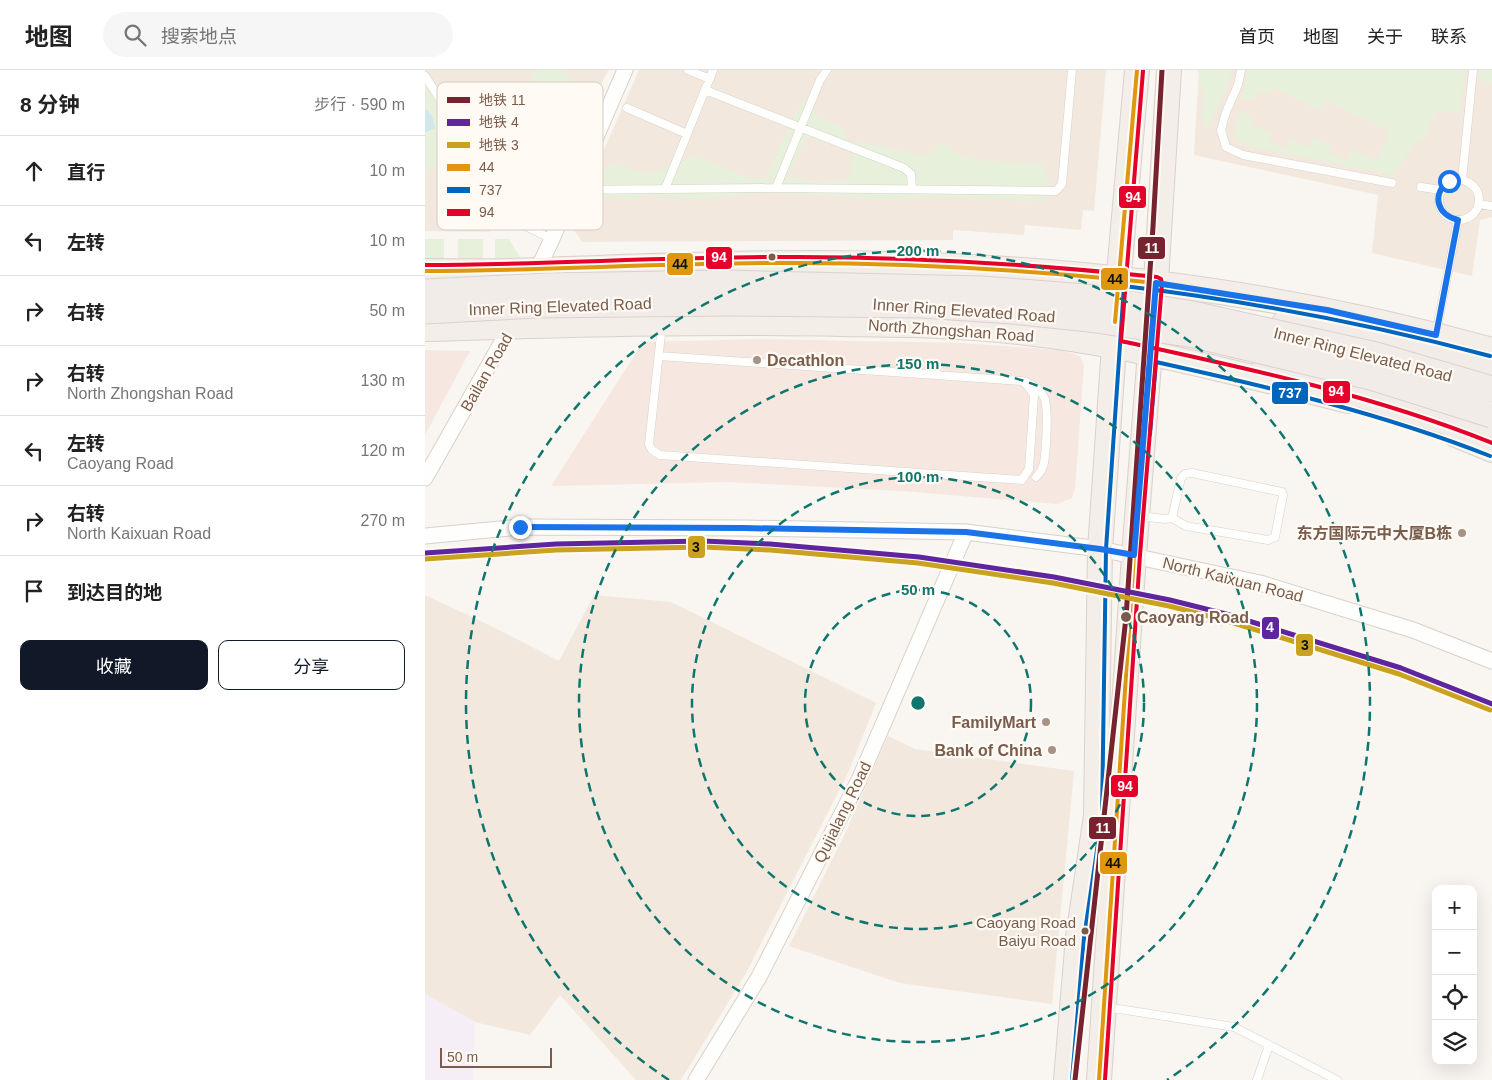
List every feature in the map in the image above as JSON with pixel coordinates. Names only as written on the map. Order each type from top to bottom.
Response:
[{"type":"highway","name":"Inner Ring Elevated Road","points":[[425,292],[547,286],[724,283],[962,288],[1086,297],[1191,324],[1492,415]]},
{"type":"highway","name":"Inner Ring Elevated Road","points":[[425,311],[547,304],[739,303],[922,305],[1012,311],[1089,319],[1191,324],[1376,355],[1492,389]]},
{"type":"highway","points":[[1191,324],[1300,326],[1396,343],[1492,368]]},
{"type":"highway","points":[[1191,324],[1346,390],[1492,436]]},
{"type":"main road","points":[[1066,1080],[1078,937],[1096,816],[1100,549],[1118,279],[1137,70]]},
{"type":"main road","points":[[1099,1080],[1134,555],[1156,283],[1169,70]]},
{"type":"main road","points":[[425,271],[827,263],[1018,270],[1156,283],[1327,310],[1492,350]]},
{"type":"main road","name":"North Zhongshan Road","points":[[425,329],[662,323],[803,323],[911,325],[1019,332],[1114,346],[1353,402],[1455,434],[1492,450]]},
{"type":"street","name":"Bailan Road","points":[[603,121],[625,70]]},
{"type":"street","name":"Bailan Road","points":[[425,478],[511,327],[556,230]]},
{"type":"street","name":"North Kaixuan Road","points":[[425,536],[520,527],[966,532],[1100,549],[1259,583],[1413,630],[1492,661]]},
{"type":"street","name":"Qujialang Road","points":[[696,1080],[759,977],[859,780],[966,532]]},
{"type":"lane","points":[[688,70],[709,79]]},
{"type":"lane","points":[[665,189],[713,70]]},
{"type":"lane","points":[[603,190],[776,188],[1056,191],[1062,184],[1072,70]]},
{"type":"lane","points":[[1241,70],[1238,85],[1226,112],[1221,130],[1226,147],[1243,155],[1393,183]]},
{"type":"lane","points":[[1462,180],[1473,70]]},
{"type":"lane","points":[[776,188],[824,71]]},
{"type":"lane","points":[[425,76],[437,95]]},
{"type":"lane","points":[[705,90],[904,168],[911,174],[912,189]]},
{"type":"lane","points":[[627,108],[687,134]]},
{"type":"lane","points":[[1462,180],[1468,182],[1477,191],[1479,204],[1471,216],[1458,220],[1445,215],[1438,203],[1441,190],[1449,181],[1462,180]]},
{"type":"lane","points":[[1421,188],[1441,190]]},
{"type":"lane","points":[[1479,204],[1492,206]]},
{"type":"lane","points":[[1436,335],[1458,220]]},
{"type":"lane","points":[[533,230],[552,239]]},
{"type":"lane","points":[[662,323],[649,444],[652,450],[660,454],[1022,480],[1029,469],[1033,395],[1022,380]]},
{"type":"lane","points":[[659,356],[1022,380],[1037,387],[1044,396],[1047,407],[1044,463],[1036,476]]},
{"type":"lane","points":[[1137,516],[1172,518],[1186,526],[1268,540],[1275,537],[1283,495],[1282,492],[1246,484],[1192,473],[1185,474],[1181,478],[1172,518]]},
{"type":"lane","points":[[1104,1007],[1234,1027],[1337,1080]]},
{"type":"lane","points":[[1257,1080],[1269,1045]]},
{"type":"path","points":[[1182,616],[1225,626]]},
{"type":"shaded area","points":[[425,70],[608,70],[602,82],[437,82],[437,230],[491,230],[488,232],[425,231]]},
{"type":"shaded area","points":[[639,70],[1106,70],[1094,211],[1083,210],[1081,230],[1025,225],[1024,235],[953,230],[953,240],[582,242],[574,230],[603,230],[603,152]]},
{"type":"shaded area","points":[[1199,70],[1492,70],[1492,217],[1480,220],[1472,276],[1372,253],[1378,195],[1194,155]]},
{"type":"shaded area","points":[[760,339],[963,343],[1061,350],[1080,356],[1084,365],[1075,488],[1072,498],[1057,504],[902,491],[728,482],[551,486],[643,342]]},
{"type":"shaded area","points":[[425,350],[470,351],[425,435]]},
{"type":"shaded area","points":[[425,595],[559,661],[594,595],[671,602],[876,703],[848,773],[746,973],[681,1080],[636,1080],[560,995],[530,1035],[475,1022],[425,994]]},
{"type":"shaded area","points":[[888,736],[915,749],[1074,771],[1052,1004],[900,983],[789,946],[844,836]]},
{"type":"shaded area","points":[[425,994],[475,1022],[473,1080],[425,1080]]},
{"type":"green space","points":[[540,70],[564,70],[572,82],[535,82],[531,76]]},
{"type":"green space","points":[[1198,70],[1232,70],[1227,87],[1207,129],[1202,117],[1204,99]]},
{"type":"green space","points":[[1248,70],[1465,70],[1459,113],[1439,111],[1432,118],[1428,134],[1414,145],[1392,175],[1245,145],[1239,141],[1234,136],[1235,126],[1241,112],[1254,118],[1251,125],[1271,133],[1268,140],[1286,150],[1291,140],[1309,148],[1313,138],[1331,145],[1328,153],[1347,161],[1351,150],[1377,160],[1390,131],[1325,100],[1320,110],[1276,89],[1265,93],[1260,92],[1252,99],[1241,99]]},
{"type":"green space","points":[[1479,70],[1492,70],[1492,82],[1482,82],[1478,75]]},
{"type":"green space","points":[[425,84],[437,103],[437,165],[425,173]]},
{"type":"green space","points":[[804,97],[819,118],[843,128],[847,140],[828,144],[806,136],[789,177],[815,182],[849,180],[855,141],[927,156],[942,142],[960,156],[986,161],[1041,164],[1049,176],[1045,200],[1024,201],[952,197],[881,199],[766,193],[702,199],[640,196],[630,200],[603,196],[603,172],[612,163],[633,170],[653,173],[695,156],[754,180],[766,178]]},
{"type":"green space","points":[[425,239],[444,239],[444,261],[425,260]]},
{"type":"green space","points":[[458,239],[483,239],[483,261],[458,260]]},
{"type":"green space","points":[[495,239],[509,239],[521,259],[495,261]]},
{"type":"water","points":[[425,109],[431,115],[435,128],[425,133]]},
{"type":"metro line","name":"11","points":[[1075,1080],[1126,617],[1162,70]]},
{"type":"metro line","name":"4","points":[[425,553],[556,544],[703,541],[770,544],[919,557],[1054,577],[1170,600],[1226,614],[1401,668],[1492,704]]},
{"type":"metro line","name":"3","points":[[425,559],[556,550],[703,547],[770,550],[918,563],[1053,583],[1169,606],[1224,620],[1399,674],[1490,710]]},
{"type":"transit line","name":"44","points":[[1115,322],[1137,70]]},
{"type":"transit line","name":"94","points":[[1143,71],[1121,341],[1309,384],[1401,411],[1492,443]]},
{"type":"transit line","name":"94","points":[[425,265],[732,257],[824,257],[919,259],[1062,268],[1157,277],[1161,279],[1140,555],[1105,1080]]},
{"type":"transit line","name":"44","points":[[425,271],[732,263],[824,263],[966,268],[1156,283],[1134,555],[1099,1080]]},
{"type":"transit line","name":"737","points":[[1072,1080],[1084,938],[1102,816],[1106,549],[1124,286],[1263,306],[1400,334],[1490,356]]},
{"type":"transit line","name":"737","points":[[1150,434],[1156,362],[1324,402],[1408,427],[1490,456]]},
{"type":"place","name":"Decathlon","points":[[757,360]]},
{"type":"place","name":"东方国际元中大厦B栋","points":[[1462,533]]},
{"type":"place","name":"Caoyang Road","points":[[1126,617]]},
{"type":"place","name":"FamilyMart","points":[[1046,722]]},
{"type":"place","name":"Bank of China","points":[[1052,750]]},
{"type":"place","name":"Caoyang Road Baiyu Road","points":[[1085,931]]},
{"type":"route","points":[[520,527],[966,532],[1134,555],[1156,283],[1327,310],[1436,335],[1458,220],[1451,219],[1445,215],[1438,203],[1441,190],[1449,181]]}]
